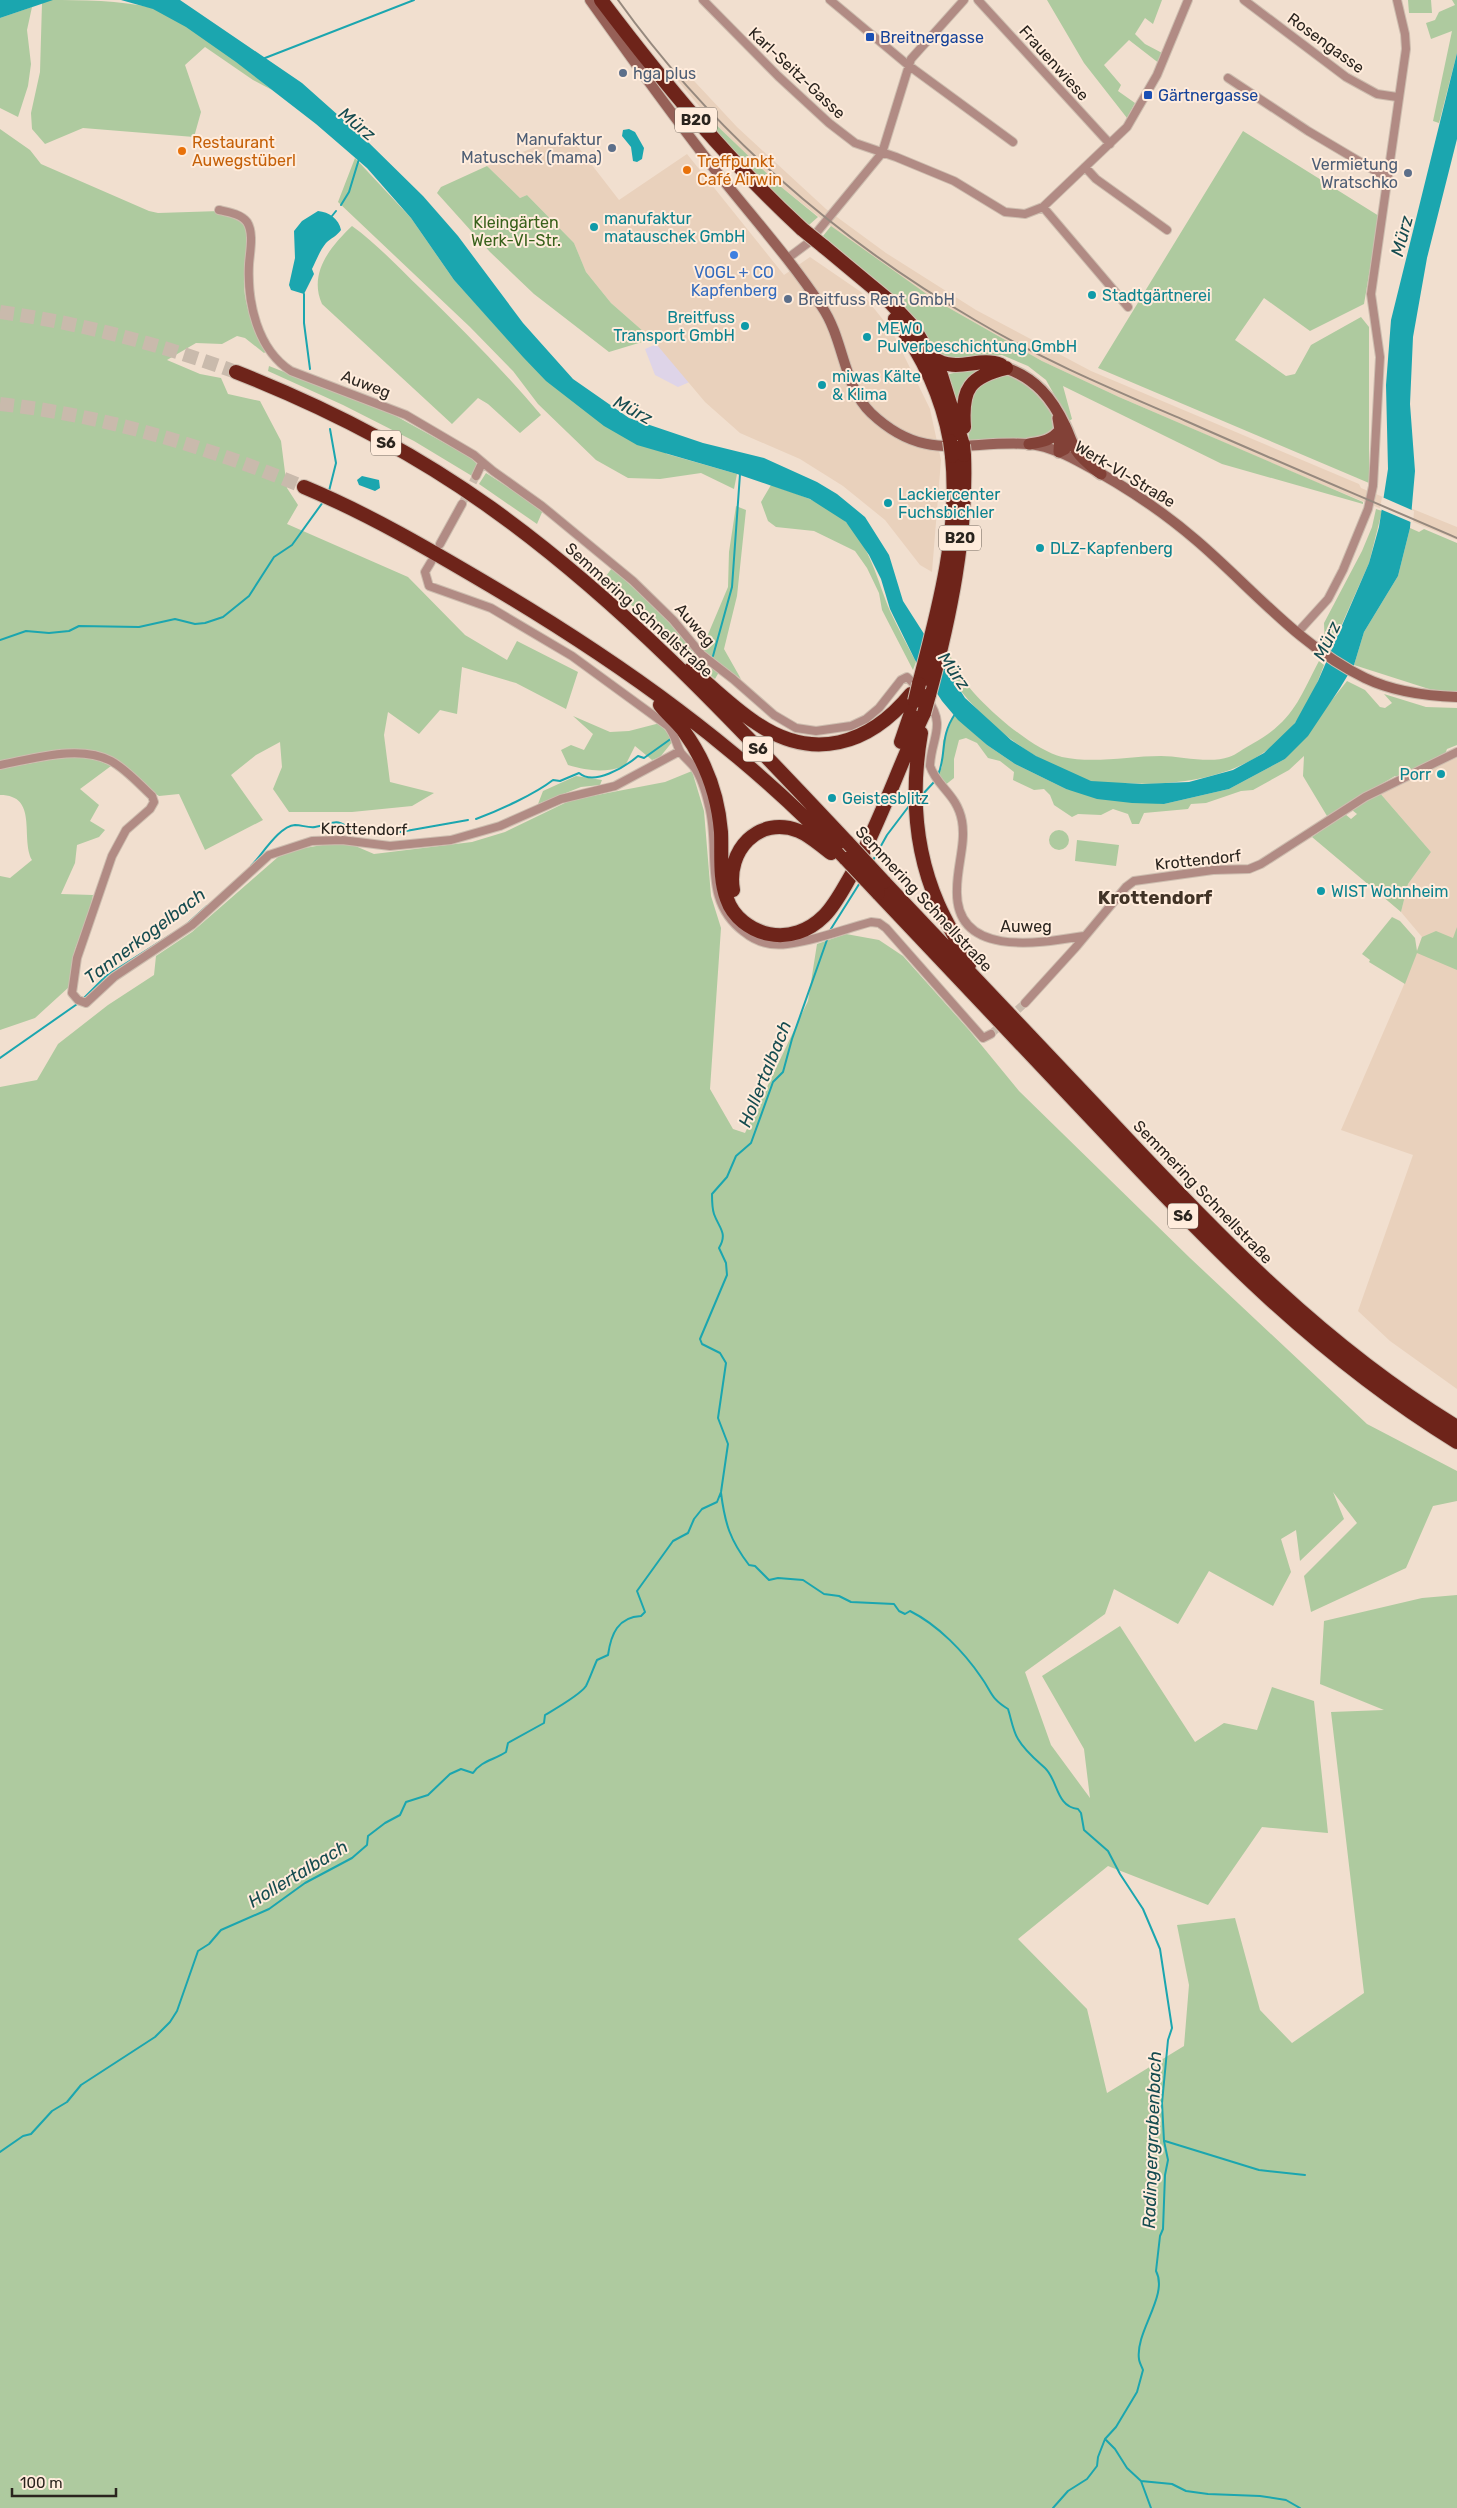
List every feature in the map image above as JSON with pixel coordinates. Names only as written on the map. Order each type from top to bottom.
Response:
[{"type":"highway","name":"B20","points":[[601,0],[676,96],[732,161],[802,229],[866,280],[914,328],[933,358],[943,409],[959,446],[964,508],[947,619],[924,713],[892,789],[850,854]]},
{"type":"highway","name":"B20","points":[[855,273],[884,304],[938,380]]},
{"type":"highway","points":[[933,358],[956,366],[990,363],[1006,368]]},
{"type":"highway","points":[[938,380],[956,366]]},
{"type":"highway","points":[[959,446],[968,390],[983,374],[1006,368]]},
{"type":"highway","name":"Semmering Schnellstraße","points":[[236,372],[299,398],[365,431],[482,502],[554,556],[667,656],[1177,1210],[1273,1304],[1353,1370],[1409,1412],[1457,1442]]},
{"type":"highway","name":"B20","points":[[850,854],[884,786],[915,693],[938,607],[953,505],[954,475],[959,446]]},
{"type":"highway","name":"Semmering Schnellstraße","points":[[310,490],[394,530],[490,585],[554,625],[645,687],[769,783],[850,854]]},
{"type":"highway","points":[[667,656],[680,659],[756,723],[782,737],[808,744],[832,745],[864,734],[893,714],[915,693]]},
{"type":"highway","points":[[645,687],[690,741],[709,778],[720,820],[725,894],[731,909],[743,922],[758,931],[776,935],[793,934],[810,927],[824,916],[836,901],[850,854]]},
{"type":"highway","points":[[924,713],[915,789],[916,817],[921,852],[930,886],[974,978]]},
{"type":"highway","points":[[783,828],[799,831],[831,853],[850,854],[824,903],[811,916],[795,924],[778,926],[756,920],[739,905],[733,891],[731,872],[736,856],[745,842],[767,830],[783,828]]},
{"type":"highway","name":"Semmering Schnellstraße","points":[[881,887],[974,978],[1160,1174],[1278,1293],[1335,1342],[1413,1401],[1457,1427]]},
{"type":"main road","name":"Werk-VI-Straße","points":[[590,0],[719,175],[788,258],[825,311],[856,393],[869,410],[885,425],[904,437],[925,445],[945,448],[1029,444],[1059,452],[1101,474],[1165,514],[1317,650],[1365,679],[1414,692],[1457,697]]},
{"type":"main road","points":[[1006,368],[1018,372],[1037,384],[1052,401],[1064,433],[1064,449],[1059,452]]},
{"type":"main road","points":[[1029,444],[1052,439],[1064,433]]},
{"type":"main road","points":[[1064,433],[1082,459],[1101,474]]},
{"type":"street","name":"Karl-Seitz-Gasse","points":[[703,0],[778,76],[829,123],[855,143],[882,153]]},
{"type":"street","points":[[830,0],[908,65],[1013,142]]},
{"type":"street","points":[[788,258],[808,244],[882,153],[908,65],[919,48],[964,0]]},
{"type":"street","name":"Frauenwiese","points":[[978,0],[1110,144]]},
{"type":"street","points":[[882,153],[896,156],[954,181],[1005,212],[1025,214],[1042,207],[1127,127],[1157,75],[1188,0]]},
{"type":"street","name":"Rosengasse","points":[[1244,0],[1346,76],[1377,94],[1397,97]]},
{"type":"street","points":[[1298,632],[1328,599],[1354,545],[1368,509],[1373,486],[1380,357],[1371,294],[1389,179],[1397,97],[1406,44],[1397,0]]},
{"type":"street","points":[[1228,78],[1308,131],[1389,179]]},
{"type":"street","points":[[1085,168],[1096,179],[1167,230]]},
{"type":"street","points":[[1042,207],[1128,307]]},
{"type":"street","name":"Auweg","points":[[219,210],[240,216],[248,225],[251,235],[248,287],[252,308],[263,338],[283,366],[291,371],[406,415],[474,454],[482,463],[548,511],[626,575],[673,620],[702,655],[734,679],[774,715],[796,728],[816,731],[851,726],[866,719],[878,708],[901,680],[907,677],[910,679],[935,710],[938,723],[936,740],[930,756],[932,771],[953,796],[962,818],[964,833],[956,892],[963,915],[969,926],[977,935],[995,941],[1019,943],[1044,942],[1084,936]]},
{"type":"street","points":[[476,476],[482,463]]},
{"type":"street","points":[[440,544],[462,504]]},
{"type":"street","points":[[431,562],[425,572],[429,586],[491,608],[572,656],[663,721],[676,736],[680,751],[694,768],[703,785],[710,808],[714,834],[714,875],[719,903],[726,915],[747,935],[757,941],[770,944],[786,944],[871,922],[879,923],[886,928],[983,1038],[991,1034]]},
{"type":"street","name":"Krottendorf","points":[[0,765],[71,753],[94,756],[111,761],[152,796],[154,802],[150,809],[126,830],[112,856],[77,958],[72,992],[81,1001],[192,925],[269,855],[312,841],[342,840],[390,846],[451,840],[500,826],[561,799],[615,786],[680,751]]},
{"type":"street","name":"Krottendorf","points":[[1025,1003],[1126,887],[1134,881],[1213,870],[1249,869],[1261,864],[1365,797],[1457,752]]},
{"type":"shaded area","points":[[682,68],[737,127],[826,209],[886,253],[976,310],[1091,371],[1359,484],[1361,488],[1457,527],[1457,540],[1316,482],[1119,397],[1042,361],[935,300],[848,240],[780,186],[710,119],[673,75]]},
{"type":"shaded area","points":[[568,134],[619,200],[687,154],[784,275],[810,257],[861,292],[892,331],[930,409],[941,460],[932,572],[920,565],[885,520],[843,486],[800,459],[740,433],[705,402],[652,339],[611,303],[586,272],[574,243],[527,195],[520,198],[487,166]]},
{"type":"shaded area","points":[[709,321],[747,357],[678,387],[655,375],[645,349]]},
{"type":"shaded area","points":[[1457,756],[1457,1389],[1390,1341],[1358,1311],[1413,1155],[1341,1130],[1406,980],[1422,937],[1401,912],[1408,884],[1431,852],[1379,792],[1446,759]]},
{"type":"green space","points":[[49,0],[114,2],[152,8],[198,33],[272,90],[253,80],[205,47],[185,65],[201,112],[194,137],[83,128],[45,144],[32,129],[31,113],[40,72],[42,3]]},
{"type":"green space","points":[[1047,0],[1162,0],[1153,24],[1145,18],[1135,34],[1145,44],[1164,54],[1160,64],[1129,40],[1104,65],[1121,85],[1118,91],[1135,103],[1127,118],[1084,63]]},
{"type":"green space","points":[[1408,0],[1431,0],[1432,13],[1409,13]]},
{"type":"green space","points":[[1452,0],[1457,0],[1457,53],[1439,123],[1433,121],[1452,31],[1431,39],[1426,23],[1435,20],[1439,12],[1455,5]]},
{"type":"green space","points":[[32,7],[27,30],[31,64],[28,86],[18,117],[0,108],[0,18]]},
{"type":"green space","points":[[710,119],[780,186],[818,217],[809,225],[747,167],[709,124]]},
{"type":"green space","points":[[0,129],[30,150],[41,164],[149,211],[158,213],[220,211],[245,222],[248,242],[244,279],[245,298],[254,326],[267,351],[264,353],[245,338],[237,336],[222,344],[196,343],[167,360],[200,374],[221,378],[228,394],[260,401],[281,441],[287,488],[298,505],[287,524],[408,577],[465,635],[507,660],[517,641],[578,672],[566,709],[516,683],[462,667],[457,714],[440,710],[419,734],[388,712],[384,735],[390,782],[434,793],[412,806],[352,812],[289,812],[273,789],[282,767],[280,742],[256,755],[231,775],[263,820],[205,850],[179,794],[159,796],[92,752],[0,763]]},
{"type":"green space","points":[[1243,131],[1379,216],[1364,304],[1310,331],[1264,298],[1235,340],[1286,376],[1295,374],[1311,345],[1361,317],[1369,327],[1369,483],[1098,368]]},
{"type":"green space","points":[[355,158],[411,218],[454,280],[504,335],[667,454],[737,474],[734,489],[701,473],[660,479],[628,478],[596,460],[538,404],[513,371],[470,327],[338,202]]},
{"type":"green space","name":"Kleingärten Werk-VI-Str.","points":[[487,166],[520,198],[527,195],[574,243],[586,272],[611,303],[652,339],[609,352],[534,294],[490,252],[437,193],[441,187]]},
{"type":"green space","points":[[352,226],[378,248],[451,319],[541,415],[520,433],[488,404],[478,398],[452,424],[322,304],[318,293],[320,271],[336,242]]},
{"type":"green space","points":[[831,226],[935,300],[1042,361],[1119,397],[1363,502],[1363,504],[1222,464],[1063,386],[1072,419],[1069,421],[1046,380],[1028,366],[1002,355],[955,359],[941,355],[899,299],[823,236]]},
{"type":"green space","points":[[269,366],[394,415],[470,457],[477,464],[472,476],[414,441],[343,405],[268,371]]},
{"type":"green space","points":[[987,366],[959,413],[947,377],[949,374]]},
{"type":"green space","points":[[1004,374],[1023,381],[1038,394],[1049,409],[1055,428],[1042,439],[969,443],[968,404],[977,385]]},
{"type":"green space","points":[[486,473],[543,510],[537,524],[479,484]]},
{"type":"green space","points":[[771,485],[810,499],[829,509],[846,522],[855,532],[867,553],[890,611],[916,662],[913,670],[882,610],[879,593],[867,568],[855,551],[814,531],[776,527],[768,521],[761,502]]},
{"type":"green space","points":[[736,506],[746,510],[737,596],[724,649],[741,679],[701,651],[728,587],[729,552]]},
{"type":"green space","points":[[1376,509],[1382,511],[1369,563],[1330,651],[1325,648],[1324,623],[1362,551],[1372,527]]},
{"type":"green space","points":[[1410,528],[1419,532],[1424,529],[1457,543],[1457,693],[1429,689],[1354,665],[1364,632],[1398,576]]},
{"type":"green space","points":[[612,568],[668,620],[719,672],[715,679],[603,580]]},
{"type":"green space","points":[[950,655],[968,686],[1006,724],[1050,753],[1062,757],[1086,760],[1161,756],[1213,760],[1232,756],[1277,727],[1293,709],[1319,661],[1324,665],[1312,695],[1300,717],[1279,741],[1260,755],[1240,766],[1218,774],[1171,783],[1098,783],[1048,763],[1009,738],[990,722],[974,706],[946,670]]},
{"type":"green space","points":[[1347,681],[1365,690],[1380,707],[1385,708],[1392,703],[1384,694],[1426,707],[1457,708],[1457,745],[1447,749],[1445,754],[1399,778],[1395,776],[1327,816],[1303,776],[1304,756],[1289,770],[1253,790],[1241,791],[1206,803],[1191,804],[1188,809],[1144,813],[1139,824],[1132,824],[1128,814],[1113,809],[1101,815],[1078,814],[1072,817],[1054,805],[1050,795],[1044,789],[1034,790],[1013,780],[1014,772],[1000,761],[988,758],[977,743],[966,738],[959,740],[954,759],[954,778],[944,786],[937,777],[942,767],[943,741],[954,715],[987,745],[1015,764],[1066,789],[1164,804],[1229,789],[1285,759]]},
{"type":"green space","points":[[573,716],[610,732],[629,731],[660,723],[673,741],[660,757],[652,760],[635,746],[625,766],[617,768],[590,770],[568,765],[561,750],[571,745],[584,750],[593,734]]},
{"type":"green space","points":[[74,757],[95,759],[111,766],[80,789],[99,805],[90,821],[105,830],[99,837],[77,845],[75,863],[61,894],[93,895],[88,917],[75,949],[69,987],[35,1018],[0,1030],[0,876],[10,878],[32,860],[27,841],[24,810],[20,802],[12,797],[0,795],[0,769]]},
{"type":"green space","points":[[692,771],[704,811],[711,896],[721,928],[710,1089],[733,1129],[745,1133],[808,1001],[817,944],[846,934],[879,940],[903,956],[969,1030],[1019,1091],[1190,1258],[1367,1424],[1457,1471],[1457,1501],[1433,1506],[1406,1568],[1311,1612],[1304,1576],[1357,1523],[1333,1492],[1344,1519],[1300,1561],[1296,1530],[1281,1539],[1291,1572],[1273,1606],[1209,1571],[1178,1624],[1114,1589],[1105,1614],[1025,1672],[1051,1745],[1090,1798],[1084,1749],[1042,1676],[1120,1626],[1195,1742],[1224,1723],[1257,1730],[1272,1687],[1314,1701],[1328,1833],[1262,1827],[1208,1905],[1108,1866],[1018,1939],[1087,2009],[1107,2093],[1184,2046],[1189,1985],[1177,1925],[1235,1918],[1260,2010],[1292,2043],[1364,1993],[1331,1712],[1384,1710],[1320,1684],[1324,1621],[1422,1598],[1457,1595],[1457,2508],[0,2508],[0,1087],[37,1080],[58,1044],[108,1005],[154,975],[156,956],[192,932],[278,857],[299,849],[328,844],[353,845],[374,854],[472,842],[505,832],[571,800],[665,782]]},
{"type":"green space","points":[[576,776],[602,780],[600,785],[581,787],[538,804],[543,791]]},
{"type":"green space","points":[[1379,792],[1431,852],[1408,884],[1401,912],[1312,837],[1345,814],[1351,819],[1357,814],[1352,810]]},
{"type":"green space","points":[[1059,830],[1066,833],[1069,840],[1066,847],[1059,850],[1052,847],[1049,840],[1052,833]]},
{"type":"green space","points":[[1077,840],[1119,845],[1116,866],[1075,861]]},
{"type":"green space","points":[[1392,917],[1400,921],[1415,938],[1417,951],[1422,937],[1436,931],[1453,938],[1457,927],[1457,970],[1417,953],[1405,984],[1369,962],[1370,960],[1362,954]]},
{"type":"water","points":[[0,0],[53,0],[0,18]]},
{"type":"water","points":[[121,0],[180,0],[302,83],[366,140],[423,196],[458,236],[523,323],[573,379],[629,418],[703,443],[764,458],[817,482],[837,494],[865,517],[889,555],[903,601],[965,698],[1011,740],[1036,756],[1091,781],[1142,784],[1189,782],[1233,770],[1264,753],[1295,723],[1318,681],[1369,563],[1379,527],[1388,469],[1386,385],[1391,320],[1457,53],[1457,139],[1427,258],[1413,337],[1410,404],[1415,471],[1410,528],[1398,576],[1364,632],[1354,665],[1308,736],[1285,759],[1229,789],[1164,804],[1097,799],[1066,789],[1015,764],[987,745],[958,720],[942,701],[915,660],[890,609],[881,579],[869,555],[846,522],[810,499],[737,474],[637,445],[604,426],[546,381],[523,357],[454,280],[411,218],[367,168],[316,124],[236,62],[186,27],[153,9]]},
{"type":"water","points":[[629,129],[635,132],[644,148],[642,159],[637,162],[633,161],[631,147],[622,136],[623,130]]},
{"type":"water","points":[[318,211],[333,217],[341,230],[322,249],[312,269],[314,274],[304,294],[291,290],[289,285],[295,258],[294,231],[302,221]]},
{"type":"water","points":[[362,476],[379,480],[380,488],[375,491],[359,485],[357,480]]},
{"type":"pier","points":[[1382,497],[1414,511],[1413,523],[1380,509]]},
{"type":"waterway","points":[[265,58],[414,0]]},
{"type":"waterway","points":[[341,205],[349,192],[359,159]]},
{"type":"waterway","points":[[332,216],[336,211]]},
{"type":"waterway","points":[[304,294],[304,323],[310,369]]},
{"type":"waterway","points":[[329,491],[336,463],[330,429]]},
{"type":"waterway","name":"Tannerkogelbach","points":[[713,656],[732,587],[740,474]]},
{"type":"waterway","points":[[0,640],[26,631],[49,633],[69,631],[79,626],[139,627],[175,619],[195,624],[223,617],[249,596],[274,557],[292,545],[323,502]]},
{"type":"waterway","name":"Hollertalbach","points":[[938,775],[945,738],[955,714]]},
{"type":"waterway","name":"Tannerkogelbach","points":[[476,819],[516,802],[553,780],[560,781],[579,773],[593,777],[609,774],[638,756],[644,758],[672,738]]},
{"type":"waterway","name":"Hollertalbach","points":[[922,795],[934,782]]},
{"type":"waterway","name":"Hollertalbach","points":[[872,862],[887,835],[909,806]]},
{"type":"waterway","name":"Tannerkogelbach","points":[[251,866],[283,830],[295,825],[312,827],[338,822],[353,831],[376,828],[389,834],[468,820]]},
{"type":"waterway","name":"Hollertalbach","points":[[829,932],[861,881]]},
{"type":"waterway","name":"Tannerkogelbach","points":[[186,925],[207,906]]},
{"type":"waterway","name":"Tannerkogelbach","points":[[83,999],[106,976],[172,934]]},
{"type":"waterway","name":"Hollertalbach","points":[[0,2152],[23,2136],[31,2134],[52,2111],[67,2102],[81,2085],[155,2037],[170,2022],[177,2011],[198,1951],[209,1944],[221,1930],[269,1909],[305,1883],[352,1858],[367,1845],[368,1836],[385,1823],[400,1815],[406,1802],[428,1795],[450,1774],[461,1769],[473,1773],[484,1763],[506,1752],[508,1743],[544,1723],[545,1715],[583,1690],[597,1660],[608,1655],[611,1640],[617,1628],[621,1623],[633,1617],[641,1616],[645,1612],[637,1591],[673,1541],[688,1533],[694,1519],[702,1509],[717,1502],[721,1492],[728,1444],[718,1418],[726,1363],[720,1353],[702,1344],[700,1339],[727,1275],[726,1263],[719,1248],[722,1243],[723,1234],[713,1212],[712,1194],[727,1177],[736,1156],[751,1143],[773,1082],[783,1072],[792,1039],[828,937]]},
{"type":"waterway","name":"Tannerkogelbach","points":[[0,1058],[80,1002]]},
{"type":"waterway","name":"Radingergrabenbach","points":[[721,1493],[724,1514],[737,1548],[749,1565],[755,1566],[769,1580],[778,1578],[803,1580],[824,1594],[839,1596],[851,1602],[894,1604],[899,1611],[905,1614],[910,1611],[931,1624],[958,1649],[985,1682],[994,1698],[1008,1709],[1018,1739],[1049,1773],[1061,1798],[1065,1803],[1078,1809],[1081,1813],[1084,1830],[1108,1851],[1120,1874],[1143,1909],[1160,1949],[1172,2028],[1168,2040],[1162,2103],[1164,2141],[1168,2160],[1165,2175],[1163,2229],[1160,2236],[1156,2271],[1159,2281],[1158,2291],[1139,2348],[1139,2360],[1143,2370],[1137,2392],[1116,2427],[1105,2439],[1098,2457],[1097,2466],[1087,2479],[1068,2491],[1053,2508]]},
{"type":"waterway","points":[[1165,2141],[1259,2170],[1305,2175]]},
{"type":"waterway","points":[[1105,2439],[1115,2449],[1127,2468],[1141,2481],[1172,2484],[1186,2491],[1208,2494],[1260,2496],[1286,2500],[1300,2508]]},
{"type":"waterway","points":[[1141,2481],[1151,2508]]},
{"type":"tunnel","points":[[0,312],[90,328],[178,352],[236,372]]},
{"type":"tunnel","points":[[0,404],[78,416],[155,435],[231,459],[304,487]]},
{"type":"tunnel","points":[[462,504],[476,476]]},
{"type":"tunnel","points":[[991,1034],[1025,1003]]},
{"type":"railway","points":[[618,0],[694,94],[780,179],[826,218],[924,288],[1000,335],[1079,374],[1457,538]]},
{"type":"place","name":"Breitnergasse","points":[[870,37]]},
{"type":"place","name":"hga plus","points":[[623,73]]},
{"type":"place","name":"Gärtnergasse","points":[[1148,95]]},
{"type":"place","name":"Manufaktur Matuschek (mama)","points":[[612,148]]},
{"type":"place","name":"Restaurant Auwegstüberl","points":[[182,151]]},
{"type":"place","name":"Treffpunkt Café Airwin","points":[[687,170]]},
{"type":"place","name":"Vermietung Wratschko","points":[[1408,173]]},
{"type":"place","name":"manufaktur matauschek GmbH","points":[[594,227]]},
{"type":"place","name":"VOGL + CO Kapfenberg","points":[[734,255]]},
{"type":"place","name":"Stadtgärtnerei","points":[[1092,295]]},
{"type":"place","name":"Breitfuss Rent GmbH","points":[[788,299]]},
{"type":"place","name":"Breitfuss Transport GmbH","points":[[745,326]]},
{"type":"place","name":"MEWO Pulverbeschichtung GmbH","points":[[867,337]]},
{"type":"place","name":"miwas Kälte & Klima","points":[[822,385]]},
{"type":"place","name":"Lackiercenter Fuchsbichler","points":[[888,503]]},
{"type":"place","name":"DLZ-Kapfenberg","points":[[1040,548]]},
{"type":"place","name":"Porr","points":[[1441,774]]},
{"type":"place","name":"Geistesblitz","points":[[832,798]]},
{"type":"place","name":"WIST Wohnheim","points":[[1321,891]]},
{"type":"district","name":"Krottendorf","points":[[1155,897]]},
{"type":"water label","name":"Mürz","points":[[357,124]]},
{"type":"water label","name":"Mürz","points":[[1402,236]]},
{"type":"water label","name":"Mürz","points":[[633,410]]},
{"type":"water label","name":"Mürz","points":[[1327,641]]},
{"type":"water label","name":"Mürz","points":[[954,671]]}]
